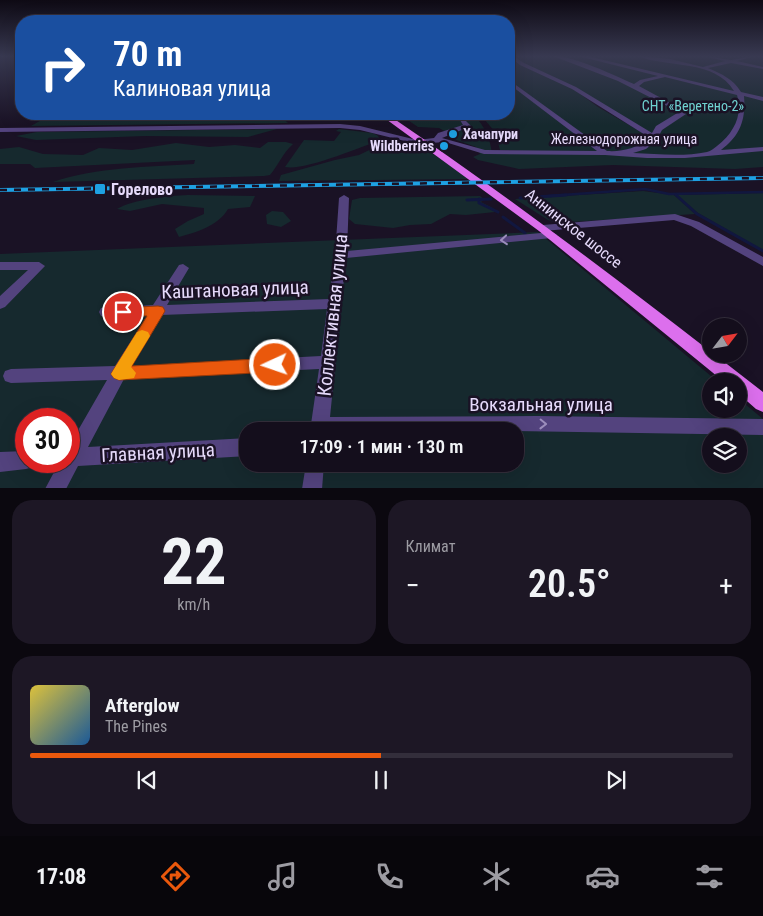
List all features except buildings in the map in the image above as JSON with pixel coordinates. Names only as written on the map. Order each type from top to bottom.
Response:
[{"type":"main road","name":"Аннинское шоссе","points":[[391,120],[547,232],[726,373]]},
{"type":"main road","name":"Аннинское шоссе","points":[[747,390],[763,402]]},
{"type":"street","points":[[554,79],[574,88],[654,137]]},
{"type":"street","points":[[619,79],[636,86],[681,111],[683,114],[660,128],[654,137],[643,147],[619,153]]},
{"type":"street","points":[[636,86],[642,81],[653,79]]},
{"type":"street","points":[[678,79],[763,99]]},
{"type":"street","points":[[711,154],[732,138],[740,124],[743,105],[740,94],[732,82],[727,79]]},
{"type":"street","points":[[515,86],[605,153]]},
{"type":"street","points":[[0,130],[320,126],[360,128],[422,142],[436,139],[441,135],[467,126],[463,120]]},
{"type":"street","points":[[394,136],[407,131]]},
{"type":"street","name":"Железнодорожная улица","points":[[436,139],[457,142],[484,152],[619,153],[685,156],[763,148]]},
{"type":"street","name":"Коллективная улица","points":[[320,422],[341,255],[344,198]]},
{"type":"street","points":[[341,255],[675,217],[684,219],[763,262]]},
{"type":"street","points":[[0,266],[39,266],[0,304]]},
{"type":"street","points":[[80,441],[183,268]]},
{"type":"street","name":"Каштановая улица","points":[[106,312],[335,304]]},
{"type":"street","points":[[12,376],[119,374],[328,362]]},
{"type":"street","name":"Вокзальная улица","points":[[524,424],[763,427]]},
{"type":"street","name":"Главная улица","points":[[80,456],[239,448]]},
{"type":"street","points":[[0,462],[15,461]]},
{"type":"street","points":[[312,488],[314,472]]},
{"type":"street","points":[[55,488],[63,473]]},
{"type":"green space","name":"СНТ «Веретено-2»","points":[[515,79],[763,79],[763,167],[735,169],[613,165],[519,169],[478,160],[473,157],[480,154],[476,147],[451,138],[455,137],[439,128],[418,127],[408,120],[478,120],[486,132],[492,154],[610,154],[674,158],[710,155],[647,156],[619,153],[643,147],[654,137],[565,83],[598,107],[650,137],[641,145],[630,149],[595,153],[573,153],[500,150],[495,132],[485,120],[515,120]]},
{"type":"green space","points":[[42,120],[285,120],[288,123],[31,126]]},
{"type":"green space","points":[[277,129],[248,137],[145,136],[36,140],[16,136],[37,132]]},
{"type":"green space","points":[[339,129],[372,133],[381,140],[319,162],[285,167],[304,140],[334,141],[341,132],[336,131]]},
{"type":"green space","points":[[268,142],[293,144],[270,175],[264,176],[53,182],[87,173],[194,164],[195,160],[35,168],[30,164],[0,164],[0,149],[19,147],[43,154],[83,155],[99,148],[132,150],[176,143],[209,147],[235,145],[260,148]]},
{"type":"green space","points":[[386,142],[421,146],[470,179],[279,181],[281,175],[359,155]]},
{"type":"green space","points":[[643,191],[674,195],[695,214],[556,223],[515,199]]},
{"type":"green space","points":[[763,193],[763,250],[698,213],[677,195]]},
{"type":"green space","points":[[188,195],[255,196],[250,207],[228,209],[213,224],[179,237],[175,229],[204,214],[204,208],[162,204],[130,211],[117,209],[142,200]]},
{"type":"green space","points":[[480,196],[484,199],[481,202],[493,208],[495,212],[466,215],[450,214],[431,224],[393,228],[355,224],[349,219],[352,200],[360,198]]},
{"type":"green space","points":[[272,211],[283,212],[291,221],[281,227],[267,224],[266,215]]},
{"type":"green space","points":[[538,232],[707,373],[702,373],[702,418],[747,418],[747,406],[763,419],[763,488],[0,488],[0,254]]},
{"type":"waterway","points":[[549,196],[645,189],[669,194],[763,192]]},
{"type":"waterway","points":[[520,198],[566,195]]},
{"type":"waterway","points":[[676,195],[697,214],[763,251]]},
{"type":"waterway","points":[[479,200],[491,199]]},
{"type":"waterway","points":[[467,200],[479,200]]},
{"type":"waterway","points":[[479,200],[479,203],[498,212]]},
{"type":"waterway","points":[[503,217],[525,233]]},
{"type":"railway","points":[[0,190],[763,178]]},
{"type":"slow traffic","points":[[128,373],[119,374],[142,336]]},
{"type":"place","name":"Хачапури","points":[[453,134]]},
{"type":"place","name":"Wildberries","points":[[444,146]]},
{"type":"place","name":"Горелово","points":[[100,189]]},
{"type":"route","points":[[123,312],[158,311],[119,374],[275,365]]}]
